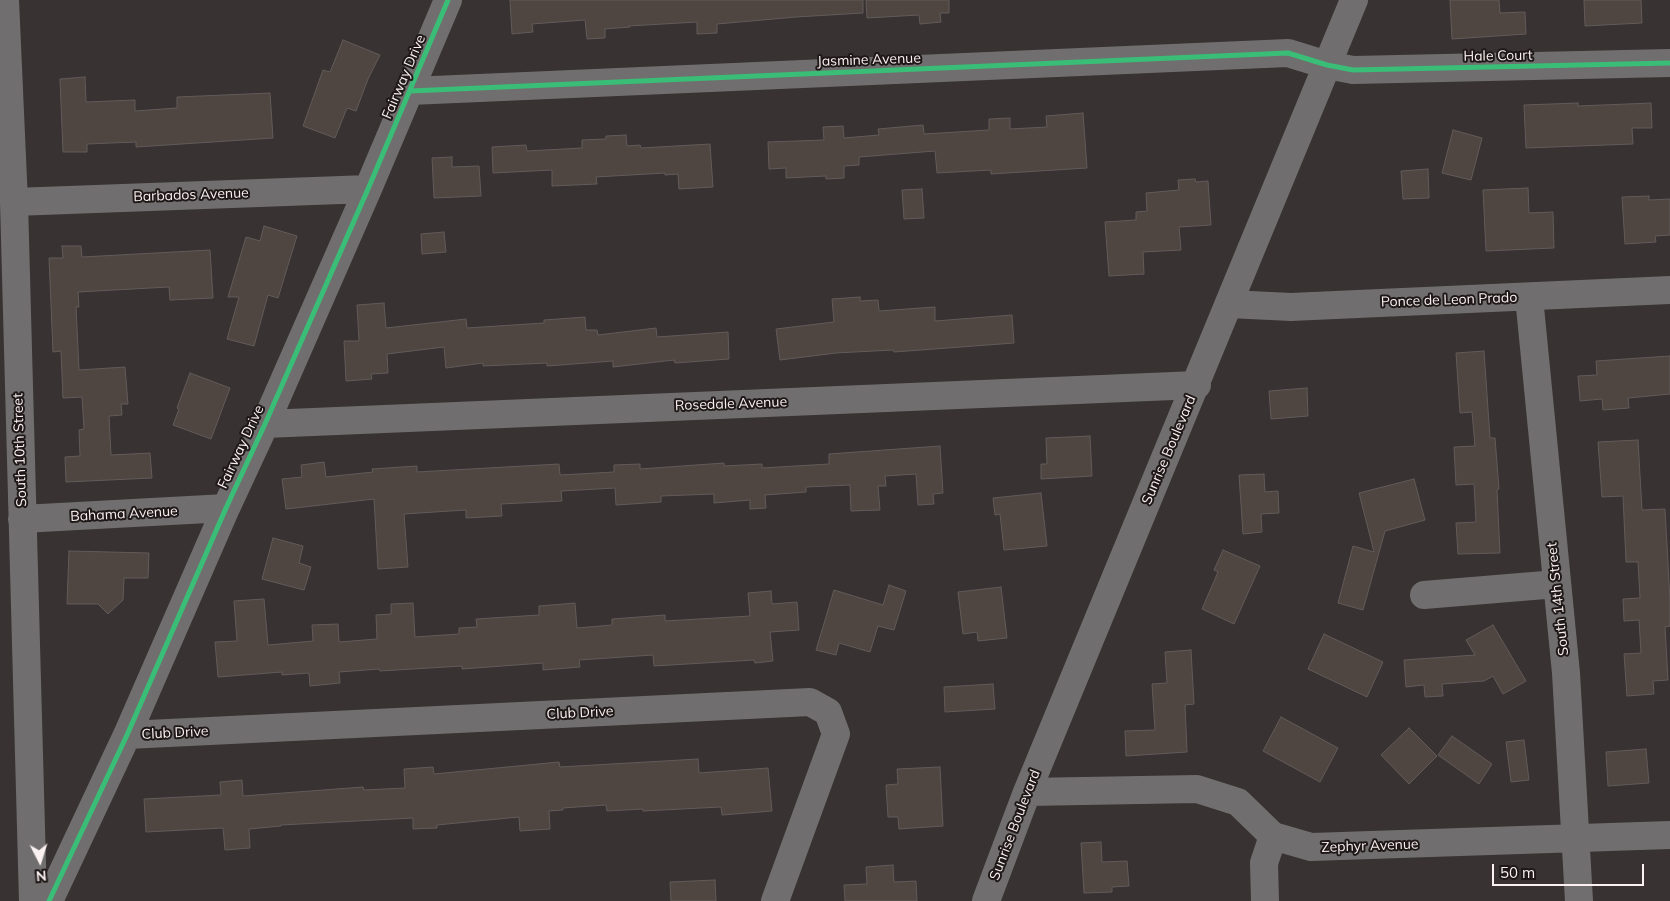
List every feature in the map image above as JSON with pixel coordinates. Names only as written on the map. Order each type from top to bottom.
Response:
[{"type":"street","name":"South 10th Street","points":[[5,0],[4,84],[14,202],[33,901]]},
{"type":"street","name":"Fairway Drive","points":[[50,901],[127,735],[226,508],[265,424],[448,0]]},
{"type":"street","name":"Sunrise Boulevard","points":[[986,901],[1027,792],[1354,0]]},
{"type":"street","name":"Jasmine Avenue","points":[[410,91],[1288,53],[1327,65]]},
{"type":"street","name":"Hale Court","points":[[1327,65],[1353,70],[1670,64]]},
{"type":"street","name":"Barbados Avenue","points":[[14,202],[368,188]]},
{"type":"street","name":"Ponce de Leon Prado","points":[[1229,304],[1291,306],[1670,290]]},
{"type":"street","name":"South 14th Street","points":[[1528,297],[1566,674],[1580,901]]},
{"type":"street","name":"Rosedale Avenue","points":[[265,424],[1197,384]]},
{"type":"street","name":"Bahama Avenue","points":[[22,519],[226,508]]},
{"type":"street","points":[[1424,595],[1557,584]]},
{"type":"street","name":"Club Drive","points":[[127,735],[810,702],[828,712],[836,734],[775,901]]},
{"type":"street","name":"Zephyr Avenue","points":[[1027,792],[1197,789],[1238,802],[1273,836],[1311,847],[1670,835]]},
{"type":"street","points":[[1265,901],[1264,863],[1273,836]]},
{"type":"building","points":[[510,0],[863,0],[863,13],[717,24],[717,33],[697,34],[697,22],[629,26],[605,29],[605,38],[587,39],[585,20],[532,24],[533,32],[512,34]]},
{"type":"building","points":[[866,0],[949,0],[949,13],[940,13],[941,22],[920,24],[919,15],[867,18]]},
{"type":"building","points":[[1450,0],[1499,0],[1500,13],[1525,12],[1526,34],[1452,39]]},
{"type":"building","points":[[1584,0],[1641,0],[1642,23],[1585,26]]},
{"type":"building","points":[[343,40],[380,55],[368,79],[356,111],[347,108],[335,138],[303,126],[323,70],[330,72]]},
{"type":"building","points":[[85,77],[86,102],[135,100],[135,111],[177,108],[177,97],[270,93],[273,138],[136,147],[136,142],[87,144],[87,152],[63,152],[60,79]]},
{"type":"building","points":[[1578,103],[1578,106],[1651,103],[1652,128],[1632,128],[1633,144],[1526,148],[1524,105]]},
{"type":"building","points":[[1083,113],[1087,168],[991,174],[991,170],[937,173],[935,151],[859,157],[859,165],[844,166],[844,178],[826,179],[826,176],[786,178],[786,168],[769,169],[768,142],[824,140],[823,127],[843,126],[844,138],[879,135],[878,129],[923,125],[924,134],[989,130],[989,119],[1010,118],[1010,129],[1047,127],[1046,116]]},
{"type":"building","points":[[1453,130],[1482,138],[1471,180],[1442,173]]},
{"type":"building","points":[[626,135],[627,146],[640,145],[641,148],[710,144],[713,187],[679,189],[678,174],[665,175],[665,173],[596,177],[597,184],[552,186],[552,170],[493,173],[492,147],[526,145],[527,151],[582,148],[582,140],[606,139],[606,136]]},
{"type":"building","points":[[452,157],[452,167],[479,166],[481,196],[434,198],[432,158]]},
{"type":"building","points":[[1428,169],[1429,198],[1403,199],[1401,171]]},
{"type":"building","points":[[1195,179],[1196,182],[1208,181],[1211,225],[1179,227],[1181,250],[1143,252],[1144,274],[1109,276],[1105,222],[1136,220],[1136,212],[1147,211],[1146,193],[1179,190],[1178,180]]},
{"type":"building","points":[[1528,188],[1529,213],[1553,212],[1554,248],[1486,251],[1483,190]]},
{"type":"building","points":[[922,189],[924,218],[904,219],[902,190]]},
{"type":"building","points":[[1649,196],[1649,200],[1670,199],[1670,235],[1655,236],[1656,242],[1625,244],[1622,197]]},
{"type":"building","points":[[264,226],[297,236],[278,298],[268,295],[254,346],[227,339],[239,297],[228,297],[246,237],[260,241]]},
{"type":"building","points":[[444,232],[446,252],[422,254],[421,234]]},
{"type":"building","points":[[62,246],[81,246],[82,257],[210,250],[213,298],[170,300],[169,287],[78,292],[79,307],[76,307],[79,370],[125,367],[128,404],[121,404],[122,415],[109,416],[111,455],[150,453],[152,478],[66,482],[65,457],[80,456],[79,430],[84,429],[82,397],[63,398],[61,351],[53,352],[49,258],[63,258]]},
{"type":"building","points":[[860,297],[860,301],[878,300],[879,311],[935,307],[935,321],[1012,315],[1014,343],[894,352],[893,350],[836,353],[780,360],[776,329],[834,322],[832,299]]},
{"type":"building","points":[[384,303],[386,328],[466,319],[467,328],[544,323],[544,320],[585,317],[586,330],[597,330],[598,335],[656,328],[657,337],[728,332],[729,359],[675,363],[674,360],[613,367],[613,361],[547,366],[547,363],[483,366],[483,363],[446,368],[444,347],[387,354],[388,373],[371,374],[372,379],[346,381],[344,341],[359,341],[357,305]]},
{"type":"building","points":[[1484,351],[1490,438],[1495,438],[1499,489],[1497,490],[1500,553],[1458,554],[1456,523],[1476,522],[1474,484],[1456,485],[1454,447],[1475,446],[1472,412],[1460,413],[1456,353]]},
{"type":"building","points":[[1670,356],[1670,394],[1628,398],[1629,408],[1603,410],[1602,399],[1580,401],[1578,376],[1597,375],[1596,361]]},
{"type":"building","points":[[190,373],[230,388],[211,439],[173,425]]},
{"type":"building","points":[[1307,388],[1308,416],[1271,419],[1269,391]]},
{"type":"building","points":[[1090,436],[1092,476],[1041,479],[1041,464],[1047,464],[1046,438]]},
{"type":"building","points":[[1638,440],[1642,510],[1665,509],[1670,601],[1670,626],[1665,627],[1668,680],[1653,681],[1654,694],[1627,696],[1624,654],[1641,653],[1639,620],[1624,621],[1623,599],[1640,598],[1638,562],[1626,562],[1623,496],[1602,497],[1598,442]]},
{"type":"building","points":[[940,446],[943,493],[933,494],[934,504],[918,505],[916,474],[885,476],[886,486],[878,486],[880,510],[851,511],[850,485],[806,487],[806,492],[765,495],[766,508],[750,509],[750,500],[714,503],[714,494],[661,496],[661,502],[616,505],[615,488],[561,491],[562,501],[501,504],[502,516],[466,518],[466,510],[404,514],[408,567],[378,569],[374,499],[286,509],[282,479],[302,477],[301,465],[324,462],[326,477],[373,472],[372,469],[417,466],[417,472],[559,464],[560,475],[614,472],[614,465],[640,464],[640,469],[724,463],[724,466],[762,464],[762,468],[829,464],[829,454]]},
{"type":"building","points":[[1264,474],[1265,492],[1278,491],[1279,513],[1261,514],[1262,532],[1243,534],[1239,475]]},
{"type":"building","points":[[1414,479],[1425,520],[1385,531],[1363,610],[1338,603],[1353,546],[1374,552],[1359,493]]},
{"type":"building","points":[[1041,493],[1047,546],[1004,550],[1000,514],[995,515],[993,498]]},
{"type":"building","points":[[273,538],[303,546],[299,563],[311,567],[304,590],[262,579]]},
{"type":"building","points":[[1223,550],[1260,566],[1234,624],[1202,609],[1218,572],[1214,570]]},
{"type":"building","points":[[69,551],[149,553],[148,578],[124,578],[123,600],[108,614],[98,604],[67,604]]},
{"type":"building","points":[[889,585],[906,591],[894,630],[878,626],[870,652],[839,643],[836,655],[816,650],[834,590],[883,605]]},
{"type":"building","points":[[1001,587],[1007,638],[978,641],[977,632],[963,634],[958,592]]},
{"type":"building","points":[[771,591],[772,604],[797,602],[799,630],[770,632],[773,661],[755,663],[754,660],[654,666],[653,655],[579,660],[580,667],[543,670],[543,663],[462,669],[462,666],[380,671],[379,669],[339,672],[340,683],[310,686],[309,673],[282,675],[282,672],[218,677],[215,642],[237,641],[234,601],[264,599],[268,645],[313,641],[312,625],[338,624],[339,642],[377,639],[376,615],[391,614],[391,604],[413,603],[415,637],[459,634],[459,628],[477,627],[476,619],[539,615],[539,606],[575,603],[577,628],[612,625],[612,619],[665,615],[665,621],[750,616],[748,593]]},
{"type":"building","points":[[1493,625],[1526,681],[1503,694],[1493,676],[1484,681],[1442,684],[1443,696],[1425,697],[1424,685],[1406,687],[1404,660],[1475,655],[1466,640]]},
{"type":"building","points":[[1324,634],[1383,662],[1367,697],[1308,669]]},
{"type":"building","points":[[1191,650],[1194,704],[1185,705],[1187,752],[1126,756],[1125,731],[1155,730],[1152,684],[1167,683],[1165,652]]},
{"type":"building","points":[[993,684],[995,709],[945,712],[944,687]]},
{"type":"building","points":[[1281,717],[1338,748],[1320,782],[1263,751]]},
{"type":"building","points":[[1409,728],[1437,756],[1409,784],[1381,755]]},
{"type":"building","points":[[1452,736],[1492,764],[1479,784],[1438,755]]},
{"type":"building","points":[[1524,740],[1529,780],[1511,782],[1506,742]]},
{"type":"building","points":[[1646,749],[1649,783],[1608,786],[1606,752]]},
{"type":"building","points":[[698,759],[699,773],[768,768],[772,811],[722,815],[721,807],[643,811],[643,809],[607,811],[606,805],[563,808],[563,810],[549,811],[550,829],[520,831],[519,817],[437,825],[437,828],[413,829],[413,818],[281,825],[249,829],[250,848],[225,850],[223,828],[146,832],[144,799],[221,795],[220,782],[242,780],[243,796],[363,787],[364,790],[405,788],[404,769],[433,767],[434,774],[559,762],[560,767]]},
{"type":"building","points":[[940,767],[943,826],[899,829],[898,817],[888,817],[886,785],[898,784],[897,769]]},
{"type":"building","points":[[1101,842],[1102,862],[1127,861],[1129,886],[1112,887],[1112,892],[1084,893],[1081,843]]},
{"type":"building","points":[[893,865],[894,882],[916,881],[917,901],[845,901],[844,885],[867,884],[866,867]]},
{"type":"building","points":[[715,880],[716,901],[671,901],[670,882]]},
{"type":"cycle path","points":[[49,901],[127,735],[226,508],[265,424],[448,0]]},
{"type":"cycle path","points":[[410,91],[1288,53],[1327,65],[1353,70],[1670,63]]}]
